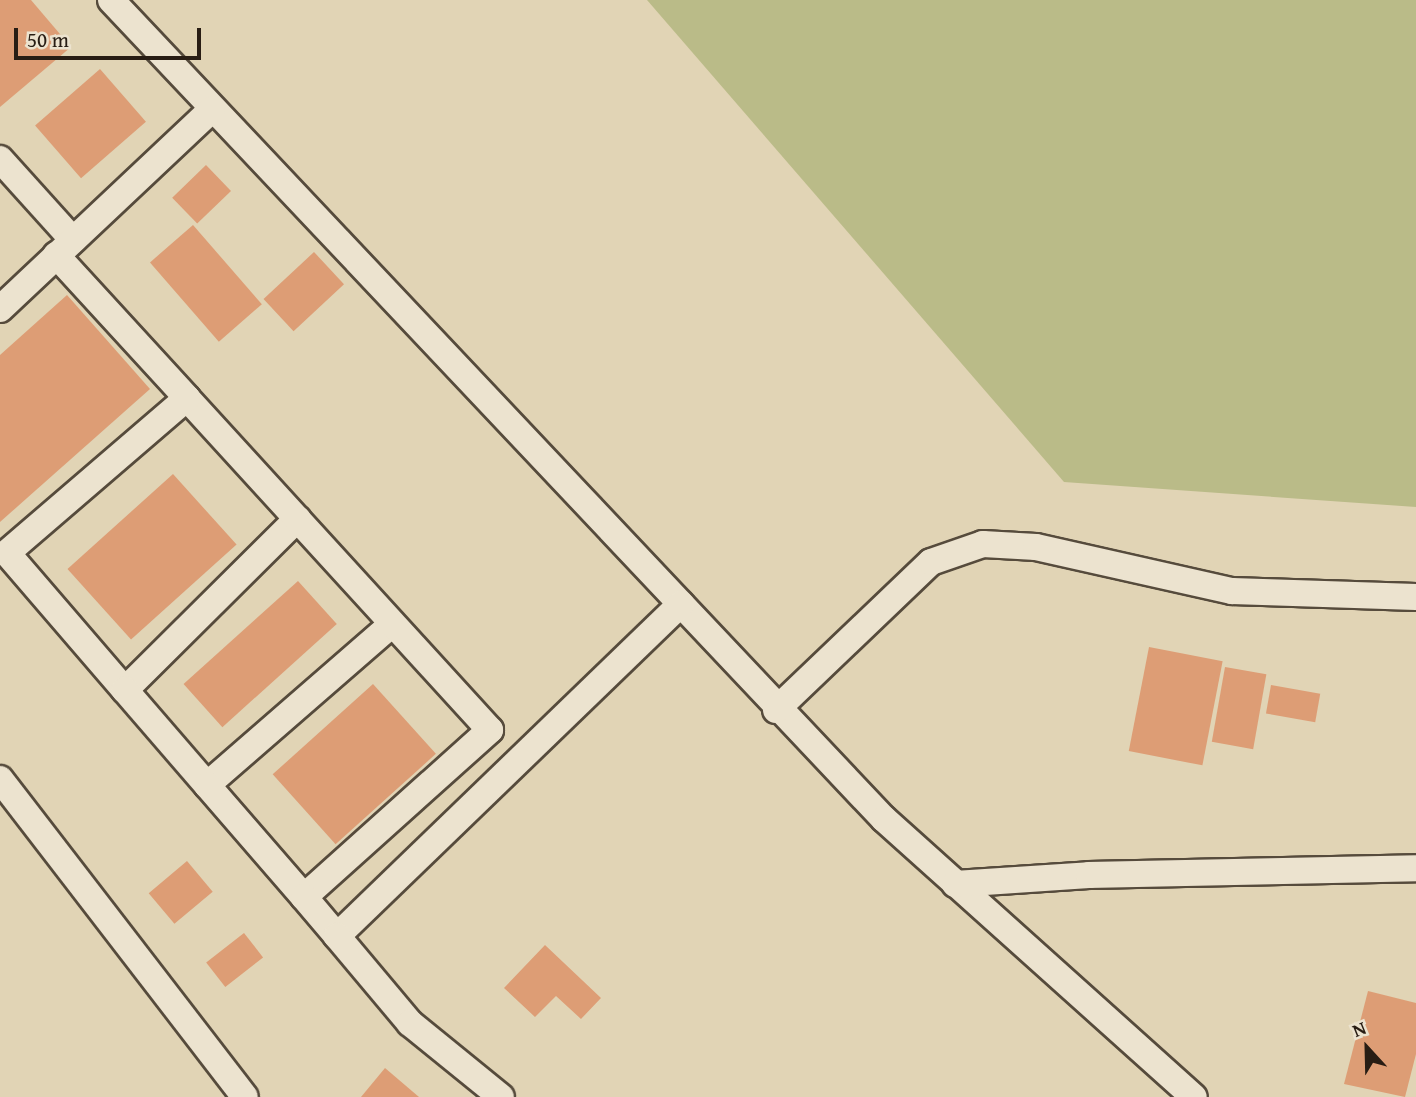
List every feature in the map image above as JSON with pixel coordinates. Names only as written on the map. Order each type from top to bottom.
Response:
[{"type":"street","points":[[111,0],[681,604],[776,710],[955,884],[1194,1097]]},
{"type":"street","points":[[0,309],[212,108]]},
{"type":"street","points":[[0,159],[64,248],[187,398],[489,730],[304,897]]},
{"type":"street","points":[[187,398],[7,553],[410,1023],[501,1097]]},
{"type":"street","points":[[125,690],[297,519]]},
{"type":"street","points":[[776,710],[931,562],[983,544],[1036,547],[1232,591],[1416,597]]},
{"type":"street","points":[[337,936],[681,604]]},
{"type":"street","points":[[207,785],[392,624]]},
{"type":"street","points":[[0,779],[245,1097]]},
{"type":"street","points":[[955,884],[1089,875],[1416,868]]},
{"type":"green space","points":[[647,0],[1416,0],[1416,507],[1064,482]]},
{"type":"building","points":[[0,0],[31,0],[71,47],[0,107]]},
{"type":"building","points":[[100,69],[146,122],[81,178],[35,125]]},
{"type":"building","points":[[206,165],[231,191],[197,224],[172,198]]},
{"type":"building","points":[[193,225],[262,304],[219,342],[150,262]]},
{"type":"building","points":[[314,252],[344,284],[294,331],[264,299]]},
{"type":"building","points":[[67,295],[150,389],[0,522],[0,355]]},
{"type":"building","points":[[173,474],[237,545],[131,640],[67,569]]},
{"type":"building","points":[[298,581],[337,624],[222,727],[184,684]]},
{"type":"building","points":[[1149,647],[1223,661],[1202,765],[1129,751]]},
{"type":"building","points":[[1225,667],[1266,674],[1253,749],[1212,742]]},
{"type":"building","points":[[373,684],[436,754],[336,844],[273,774]]},
{"type":"building","points":[[1271,685],[1320,694],[1315,722],[1266,714]]},
{"type":"building","points":[[187,861],[213,892],[174,924],[149,893]]},
{"type":"building","points":[[244,933],[263,957],[225,987],[206,963]]},
{"type":"building","points":[[545,945],[601,998],[581,1019],[556,996],[535,1017],[504,988]]},
{"type":"building","points":[[1368,991],[1416,1003],[1416,1054],[1405,1097],[1344,1084]]},
{"type":"building","points":[[385,1068],[419,1097],[361,1097]]}]
